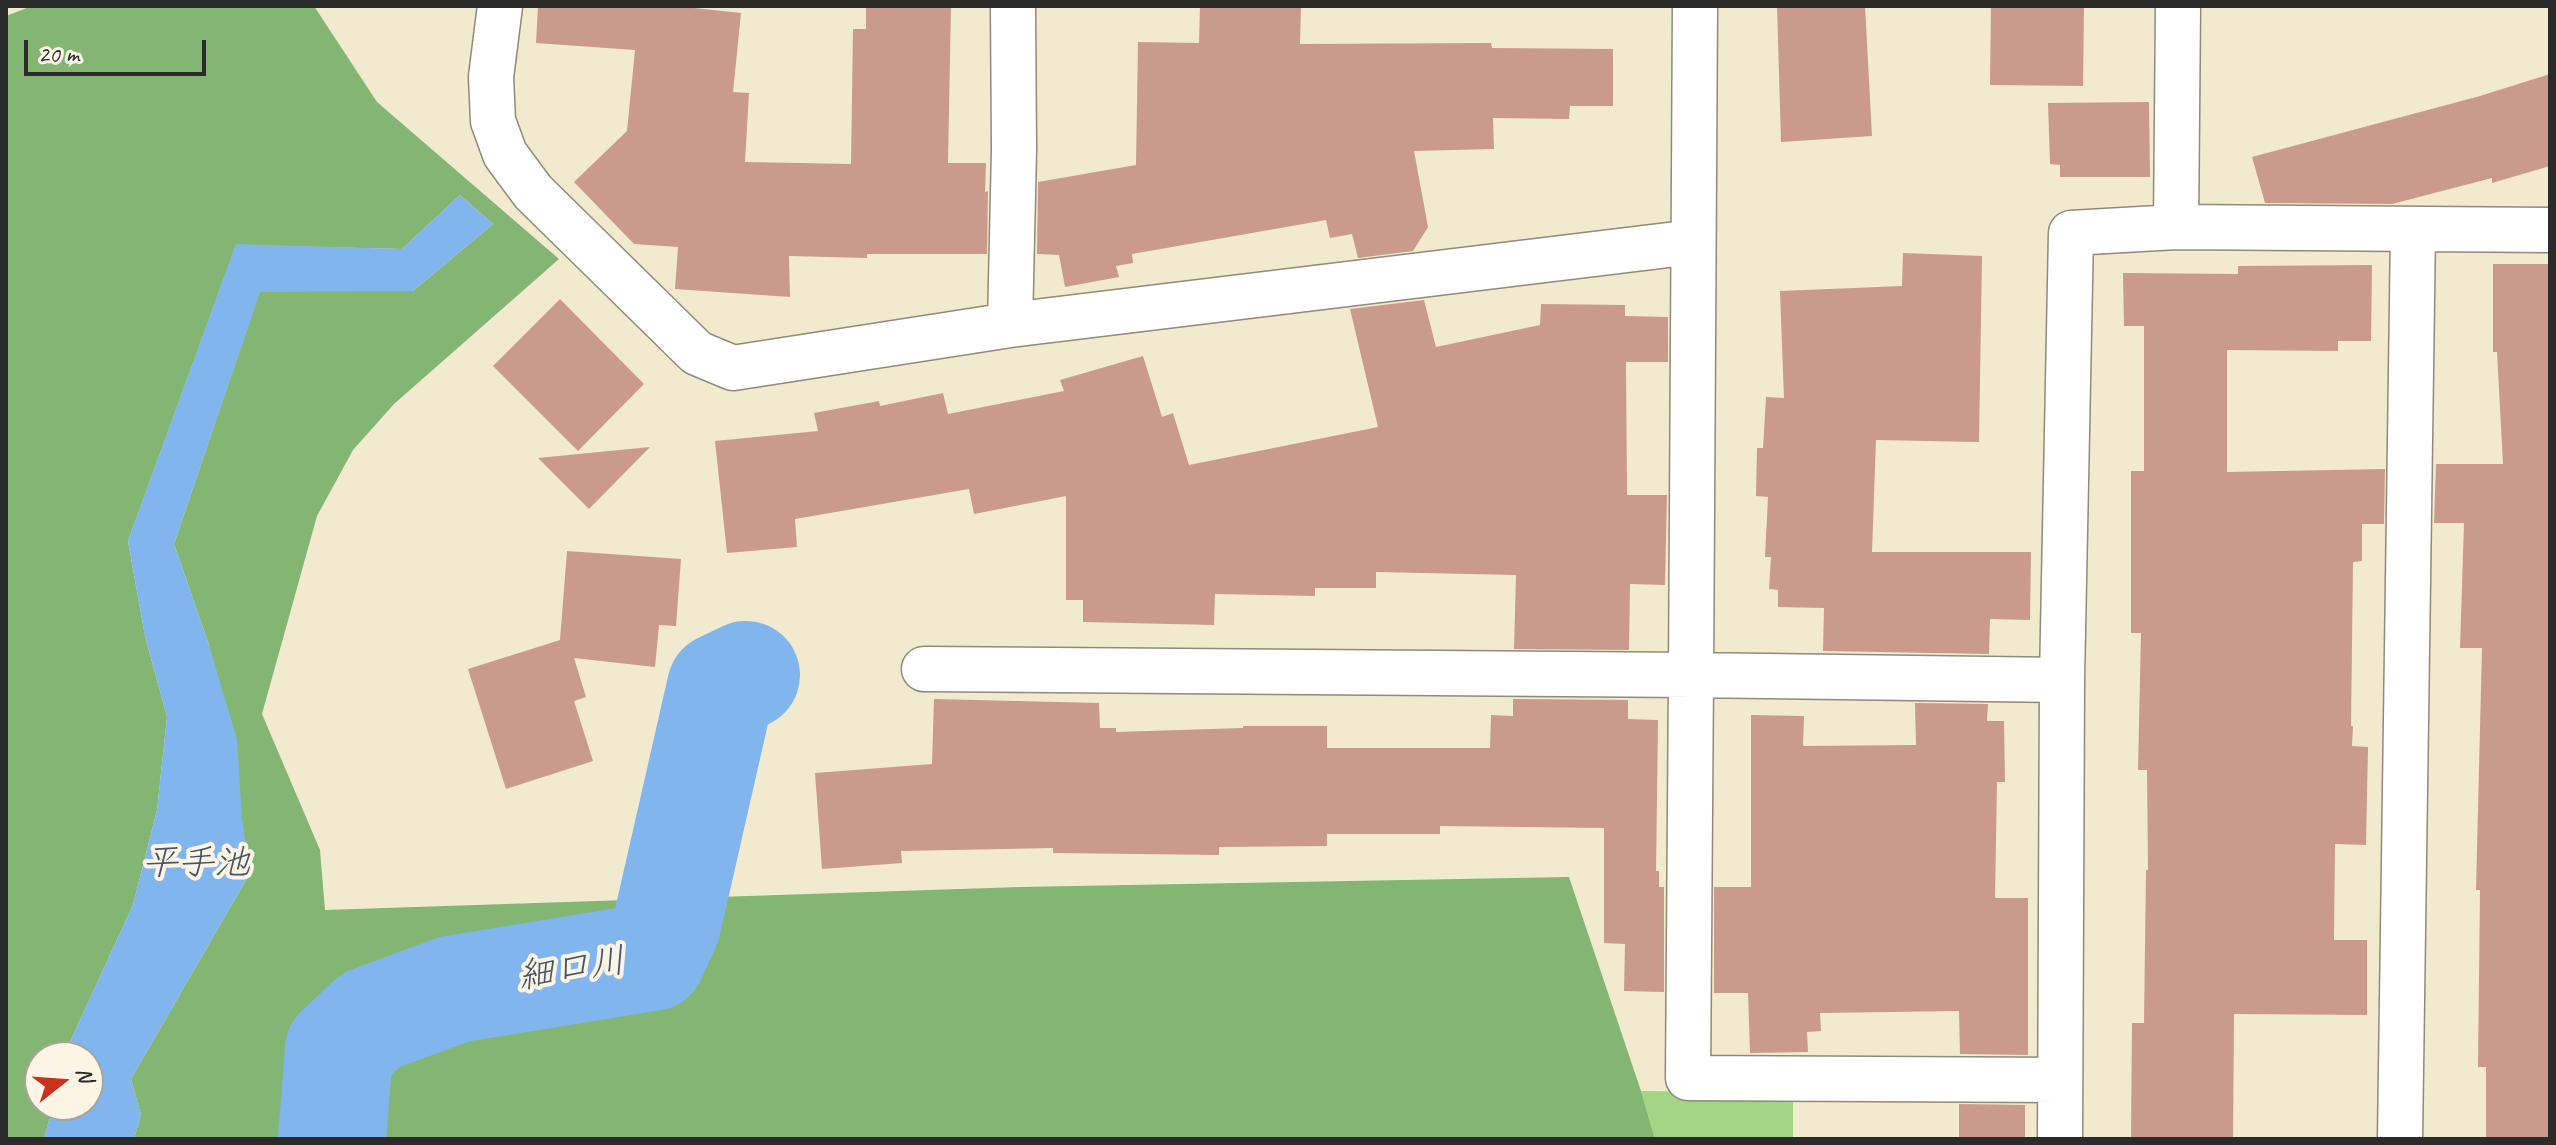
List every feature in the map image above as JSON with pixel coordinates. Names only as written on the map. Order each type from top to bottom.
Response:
[{"type":"street","points":[[500,6],[491,77],[493,121],[505,154],[533,192],[697,353],[733,368],[1010,325],[1693,242]]},
{"type":"street","points":[[1010,325],[1013,6]]},
{"type":"street","points":[[1695,6],[1688,1078],[2060,1080]]},
{"type":"street","points":[[2176,227],[2178,6]]},
{"type":"street","points":[[2060,1139],[2062,680],[2071,233],[2176,227],[2550,230]]},
{"type":"street","points":[[2400,1139],[2413,231]]},
{"type":"street","points":[[924,669],[2062,680]]},
{"type":"green space","points":[[32,6],[314,6],[377,102],[559,259],[394,404],[353,450],[317,516],[262,714],[320,850],[325,910],[1020,887],[1569,877],[1655,1139],[134,1139],[141,1115],[131,1079],[250,873],[209,645],[174,544],[260,291],[413,291],[493,224],[460,195],[402,249],[236,245],[128,541],[145,636],[167,717],[157,810],[133,905],[70,1041],[24,1041],[24,1121],[49,1121],[44,1139],[6,1139],[6,16]]},
{"type":"green space","points":[[1641,1091],[1793,1092],[1793,1139],[1655,1139]]},
{"type":"water","name":"平手池","points":[[460,195],[493,224],[413,291],[260,292],[174,544],[237,739],[242,818],[250,873],[131,1079],[141,1115],[134,1139],[44,1139],[49,1121],[104,1121],[104,1041],[70,1041],[133,905],[157,810],[167,717],[145,636],[128,541],[236,244],[402,249]]},
{"type":"building","points":[[538,6],[675,6],[741,13],[733,92],[749,93],[745,162],[851,164],[853,29],[866,29],[866,6],[951,6],[948,163],[986,163],[987,254],[867,254],[867,258],[789,256],[790,297],[675,289],[678,247],[634,244],[574,182],[627,131],[635,50],[536,43]]},
{"type":"building","points":[[1200,6],[1301,6],[1300,44],[1491,43],[1492,48],[1613,49],[1613,106],[1570,106],[1569,119],[1493,118],[1494,149],[1414,151],[1428,227],[1413,251],[1358,258],[1352,234],[1330,238],[1326,220],[1132,254],[1133,263],[1116,266],[1119,277],[1065,287],[1059,255],[1037,254],[1038,182],[1136,165],[1138,42],[1199,43]]},
{"type":"building","points":[[1777,6],[1865,6],[1872,136],[1781,142]]},
{"type":"building","points":[[1991,6],[2084,7],[2083,86],[1990,85]]},
{"type":"building","points":[[2550,74],[2550,166],[2492,183],[2492,178],[2392,204],[2265,203],[2252,157],[2480,96]]},
{"type":"building","points":[[2149,102],[2150,177],[2060,177],[2060,165],[2050,164],[2048,103]]},
{"type":"building","points":[[1903,253],[1982,256],[1979,442],[1876,440],[1872,552],[2031,552],[2030,620],[1990,619],[1989,654],[1823,651],[1824,608],[1778,607],[1778,590],[1769,589],[1771,557],[1765,557],[1768,497],[1756,496],[1757,448],[1763,448],[1766,397],[1784,398],[1780,291],[1902,286]]},
{"type":"building","points":[[2493,264],[2550,264],[2550,1139],[2486,1139],[2486,1067],[2478,1067],[2480,890],[2476,890],[2482,648],[2460,648],[2464,523],[2434,523],[2436,464],[2503,464],[2497,352],[2493,352]]},
{"type":"building","points":[[2372,265],[2371,341],[2338,341],[2338,351],[2227,350],[2227,472],[2385,469],[2384,524],[2362,524],[2362,561],[2353,562],[2351,726],[2352,746],[2368,747],[2366,845],[2335,844],[2334,940],[2367,940],[2367,1015],[2234,1014],[2233,1139],[2131,1139],[2132,1023],[2144,1023],[2148,870],[2147,770],[2138,770],[2141,633],[2131,633],[2131,471],[2144,471],[2144,326],[2124,326],[2123,273],[2238,274],[2238,266]]},
{"type":"building","points":[[560,299],[644,384],[578,451],[493,366]]},
{"type":"building","points":[[1424,300],[1436,347],[1540,325],[1541,304],[1625,305],[1625,316],[1668,317],[1668,362],[1626,362],[1627,495],[1667,495],[1665,585],[1630,584],[1629,650],[1514,649],[1516,575],[1376,572],[1376,588],[1315,588],[1315,596],[1215,594],[1214,625],[1083,622],[1083,600],[1066,600],[1066,496],[974,514],[969,489],[795,519],[797,547],[727,553],[715,441],[818,431],[814,413],[879,401],[880,406],[943,393],[948,414],[1064,391],[1060,380],[1143,356],[1162,417],[1173,413],[1189,465],[1378,427],[1350,309]]},
{"type":"building","points":[[650,447],[589,509],[538,458]]},
{"type":"building","points":[[567,551],[681,559],[676,626],[659,625],[655,667],[574,658],[586,697],[574,701],[593,761],[506,789],[468,669],[560,640]]},
{"type":"building","points":[[934,699],[1099,703],[1100,728],[1116,728],[1116,732],[1327,726],[1327,748],[1490,748],[1491,715],[1513,716],[1513,699],[1628,700],[1628,719],[1658,720],[1656,871],[1659,871],[1659,887],[1664,887],[1664,992],[1624,991],[1625,944],[1604,943],[1604,828],[1440,826],[1440,834],[1327,834],[1327,846],[1219,847],[1219,855],[1053,853],[1053,848],[901,851],[902,863],[822,869],[815,773],[932,764]]},
{"type":"building","points":[[1915,703],[1988,704],[1987,721],[2004,721],[2005,782],[1997,782],[1995,898],[2028,898],[2028,1055],[1960,1054],[1959,1011],[1820,1013],[1821,1031],[1807,1032],[1808,1052],[1750,1053],[1748,993],[1714,993],[1714,887],[1751,887],[1751,715],[1804,716],[1803,746],[1916,745]]},
{"type":"building","points":[[1959,1104],[2025,1105],[2025,1139],[1959,1139]]},
{"type":"waterway","name":"細口川","points":[[332,1139],[339,1050],[371,1020],[455,989],[652,957],[667,924],[721,687],[746,675]]}]
